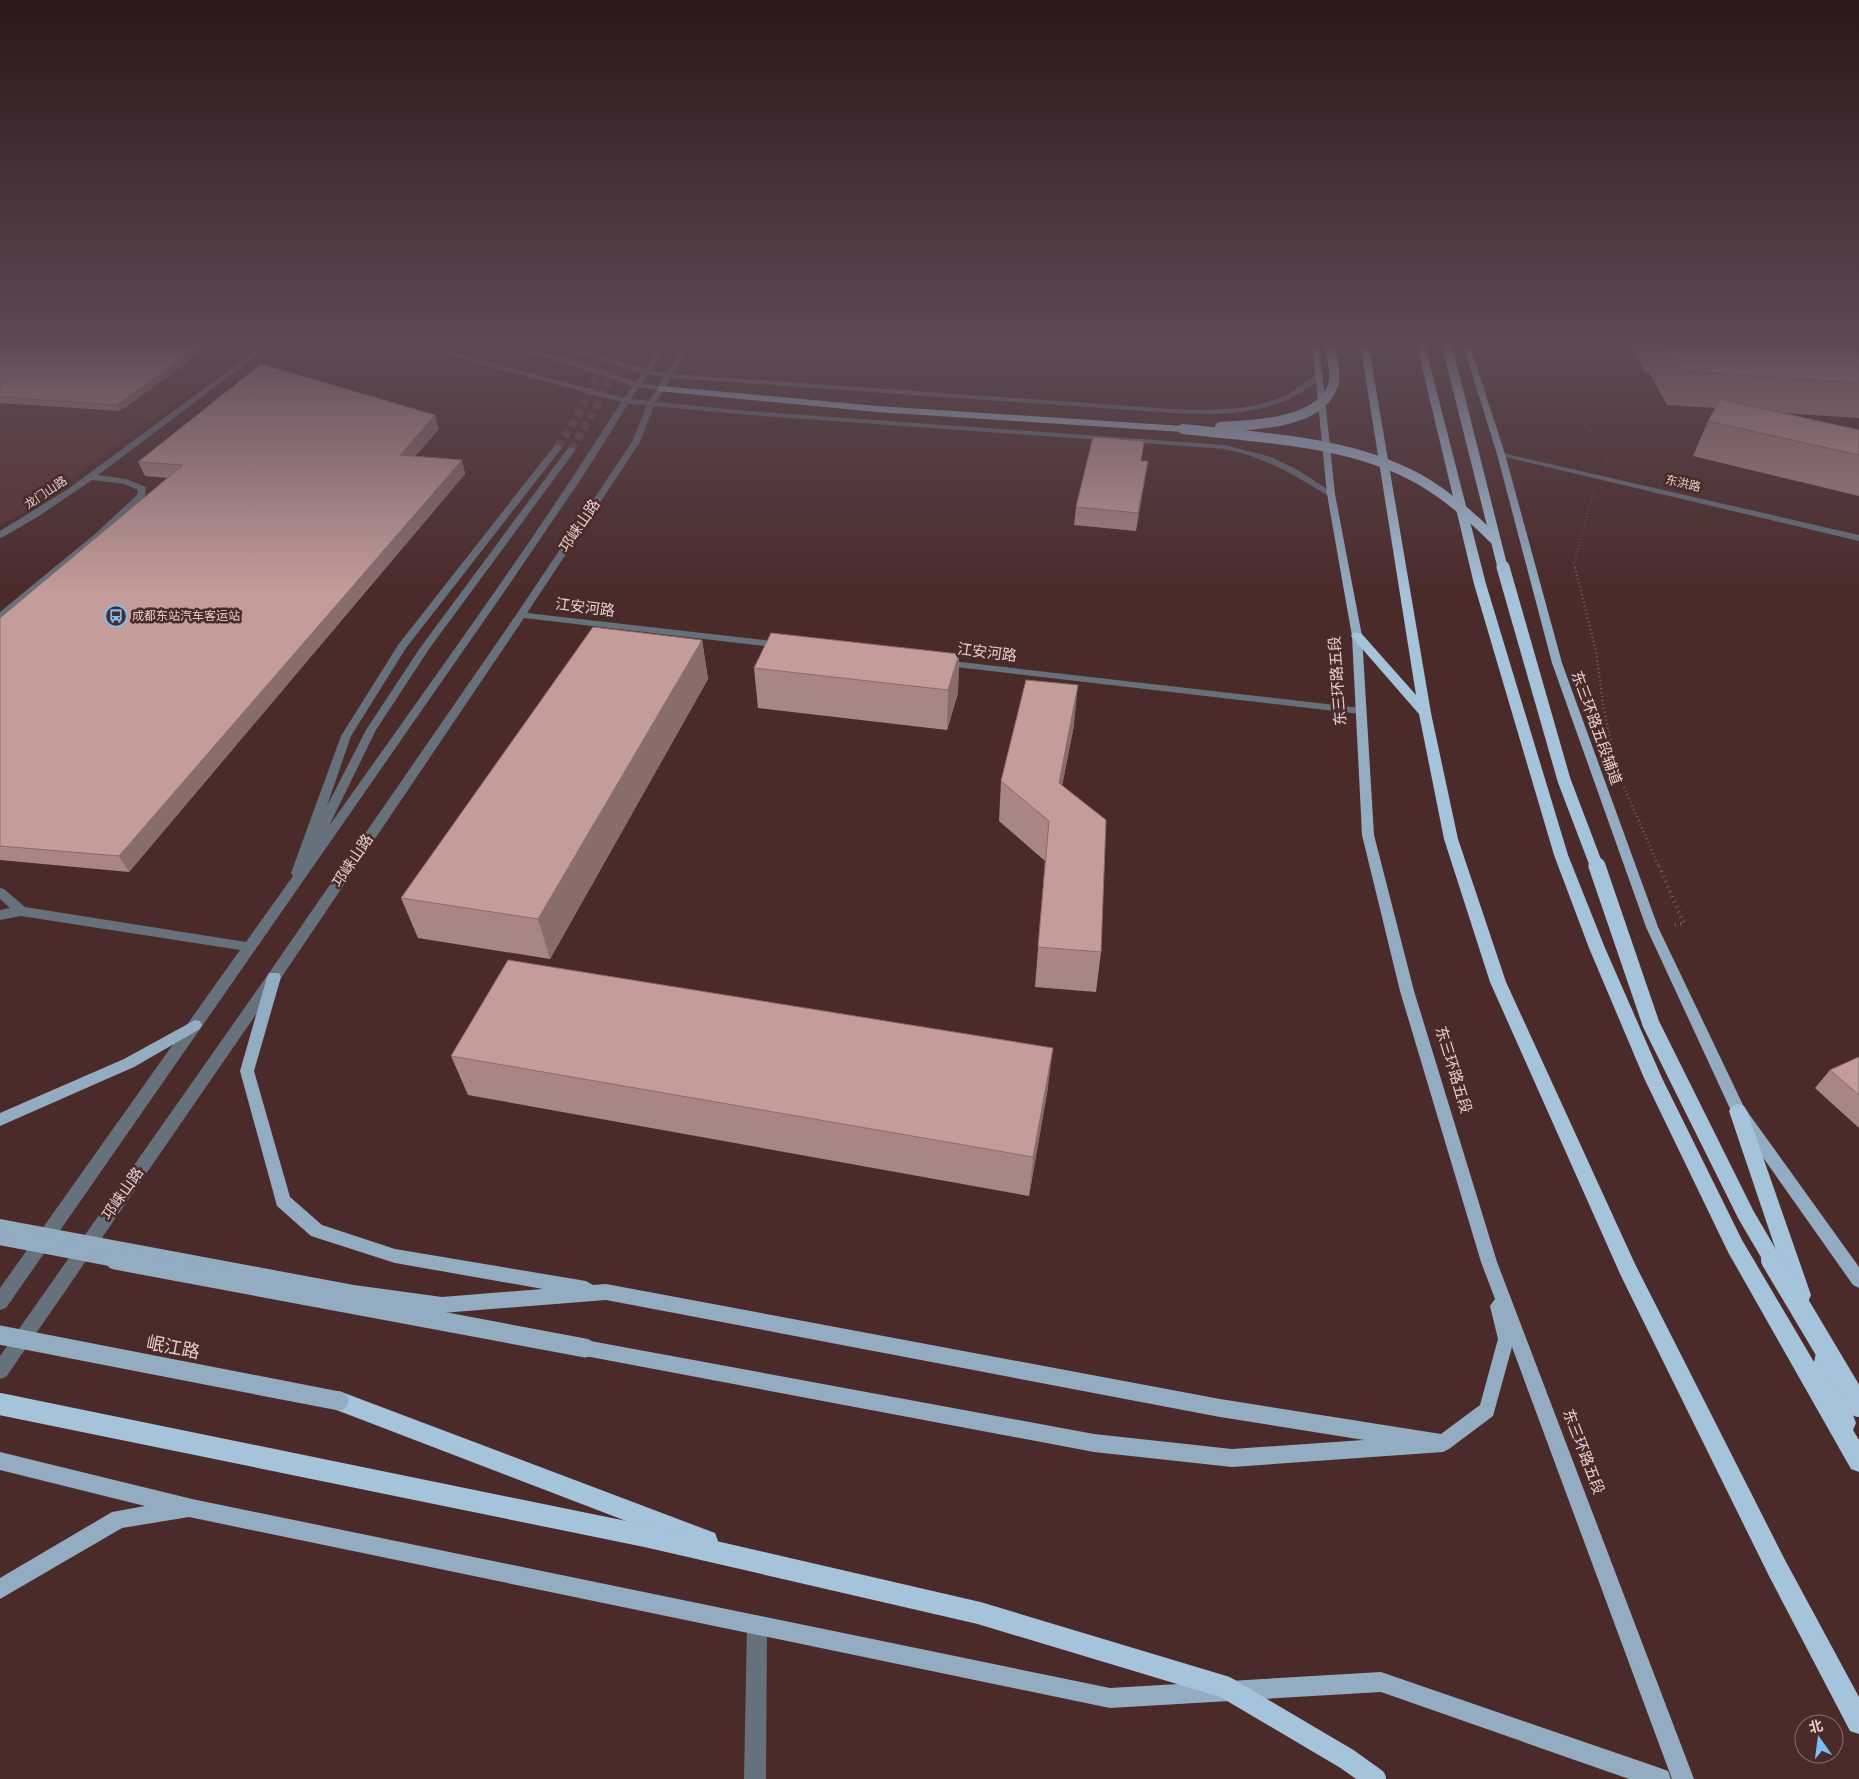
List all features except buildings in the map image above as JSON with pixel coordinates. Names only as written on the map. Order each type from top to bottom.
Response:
[{"type":"highway","points":[[1136,425],[1184,428],[1317,446],[1360,455],[1403,471],[1434,489],[1475,519],[1495,540]]},
{"type":"highway","points":[[1184,428],[1228,425]]},
{"type":"highway","points":[[1378,425],[1425,713],[1451,838],[1498,982],[1628,1270],[1777,1568],[1859,1722]]},
{"type":"highway","points":[[1441,425],[1480,584],[1561,855],[1598,948],[1653,1078],[1730,1237],[1857,1458]]},
{"type":"highway","points":[[1467,425],[1495,540],[1564,780],[1596,864],[1651,1024],[1746,1215],[1859,1406]]},
{"type":"highway","points":[[1357,636],[1425,713]]},
{"type":"highway","points":[[1738,1111],[1857,1458]]},
{"type":"highway","points":[[339,1401],[768,1565]]},
{"type":"highway","points":[[0,1404],[650,1537],[979,1613],[1225,1687],[1347,1759],[1375,1779]]},
{"type":"main road","name":"东三环路五段","points":[[1325,425],[1331,494],[1357,636],[1368,835],[1407,991],[1489,1262],[1683,1779]]},
{"type":"main road","name":"东三环路五段辅道","points":[[1492,425],[1557,663],[1652,927],[1738,1111]]},
{"type":"main road","points":[[274,977],[247,1071],[284,1201],[317,1231],[395,1256],[606,1292],[1210,1406],[1443,1443]]},
{"type":"main road","points":[[0,1120],[129,1063],[195,1025]]},
{"type":"main road","points":[[1738,1111],[1859,1280]]},
{"type":"main road","points":[[0,1226],[354,1293],[442,1305],[606,1292]]},
{"type":"main road","points":[[0,1238],[1094,1443],[1232,1458],[1443,1443],[1487,1410],[1506,1339],[1489,1262]]},
{"type":"main road","name":"岷江路","points":[[0,1335],[339,1401]]},
{"type":"main road","points":[[0,1461],[192,1508],[1110,1698],[1381,1682],[1660,1779]]},
{"type":"main road","points":[[0,1589],[119,1519],[192,1508]]},
{"type":"street","name":"龙门山路","points":[[0,535],[22,523],[91,477],[160,425]]},
{"type":"street","name":"邛崃山路","points":[[0,1302],[580,476],[612,425]]},
{"type":"street","name":"邛崃山路","points":[[0,1371],[274,977],[521,615],[636,442],[643,425]]},
{"type":"street","points":[[915,425],[1225,447],[1249,451],[1289,468],[1331,494]]},
{"type":"street","points":[[292,887],[346,736],[402,647],[558,447]]},
{"type":"street","points":[[292,887],[376,722],[424,648],[571,450]]},
{"type":"street","name":"东洪路","points":[[1501,454],[1859,538]]},
{"type":"street","points":[[0,617],[113,523],[141,496],[142,488],[135,484],[91,477]]},
{"type":"street","name":"江安河路","points":[[521,615],[788,646]]},
{"type":"street","name":"江安河路","points":[[936,663],[1361,711]]},
{"type":"street","points":[[0,892],[21,911]]},
{"type":"street","points":[[0,915],[21,911],[250,947]]},
{"type":"street","points":[[755,1779],[757,1625]]},
{"type":"path","points":[[1583,425],[1598,436],[1609,453],[1598,477],[1574,563],[1596,651],[1604,710],[1619,776]]},
{"type":"path","points":[[1623,784],[1684,924],[1652,927]]},
{"type":"shaded area","points":[[0,425],[145,425],[28,510],[0,525]]},
{"type":"tunnel","points":[[558,447],[572,425]]},
{"type":"tunnel","points":[[571,450],[586,425]]},
{"type":"place","name":"成都东站汽车客运站","points":[[116,616]]}]
